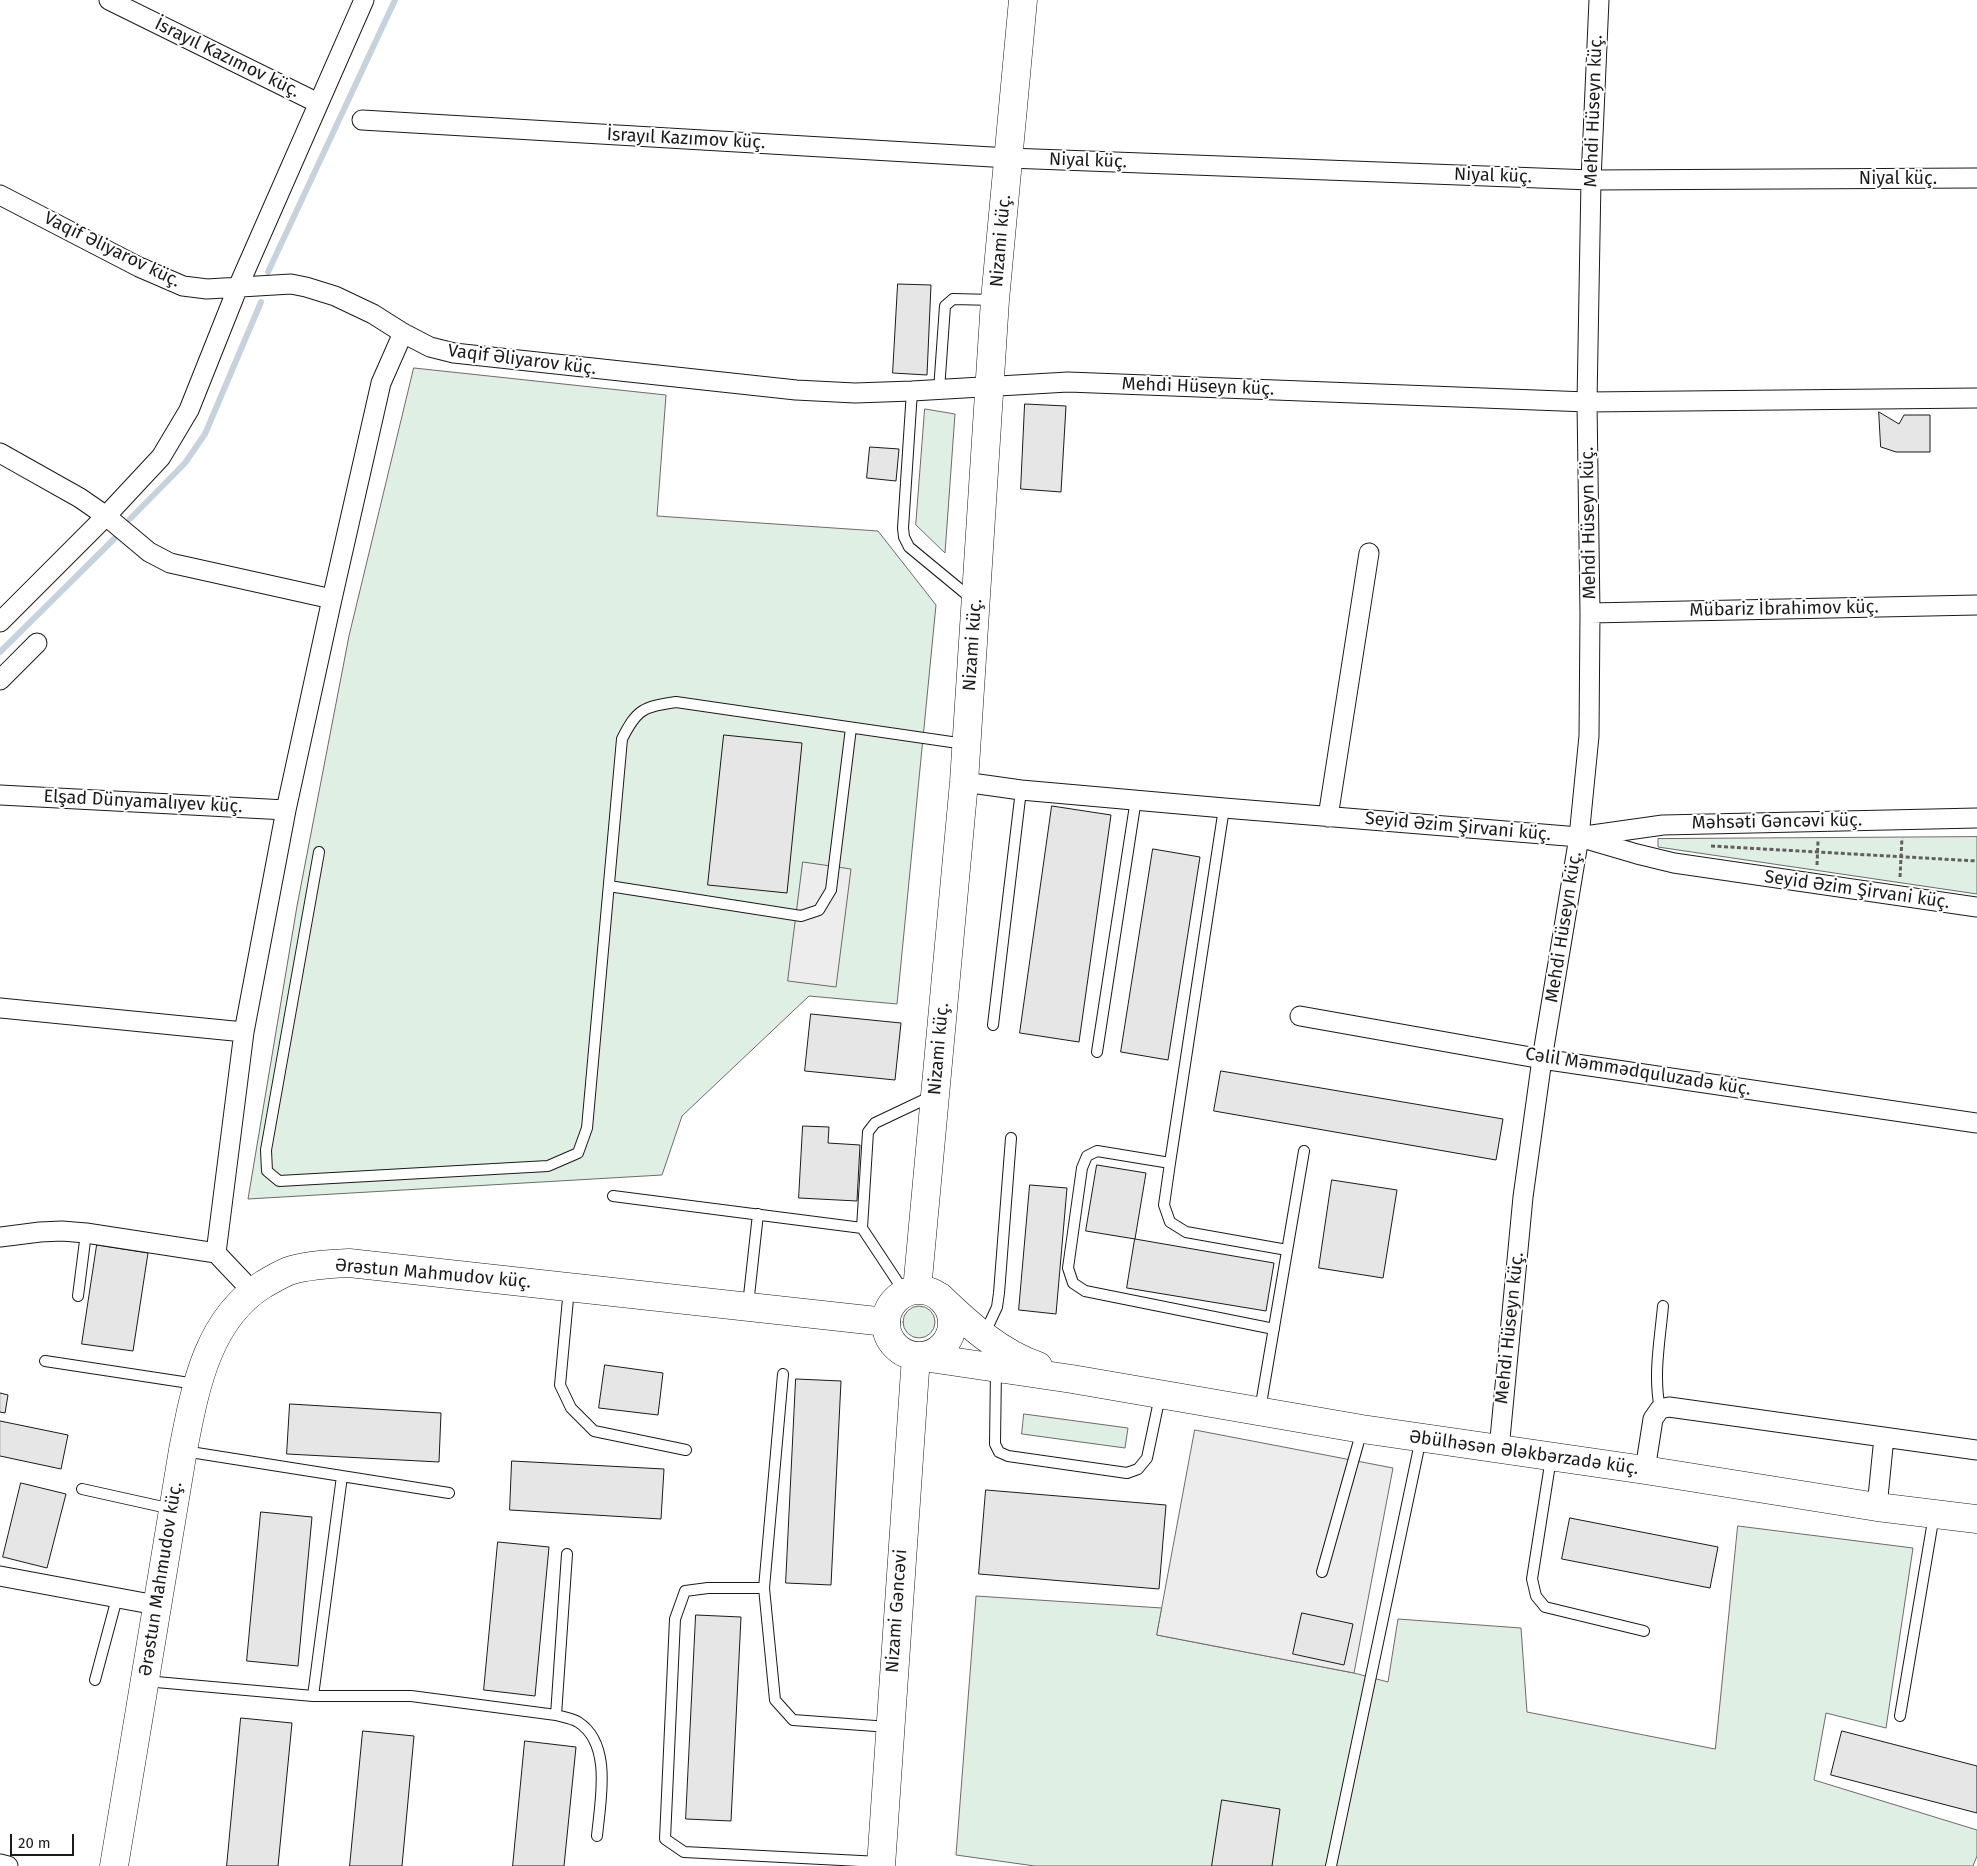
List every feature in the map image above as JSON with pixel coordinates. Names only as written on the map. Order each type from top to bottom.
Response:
[{"type":"main road","name":"Nizami küç.","points":[[921,1293],[935,1094],[964,782],[996,300],[1023,0]]},
{"type":"main road","name":"Ərəstun Mahmudov küç.","points":[[114,1866],[156,1605],[183,1450],[197,1384],[209,1351],[220,1329],[234,1310],[252,1291],[290,1271],[316,1265],[348,1263],[886,1322]]},
{"type":"main road","points":[[921,1293],[1023,1361],[1072,1379]]},
{"type":"main road","points":[[916,1356],[928,1356],[939,1350],[947,1342],[952,1330],[952,1318],[948,1306],[921,1293],[895,1300],[888,1310],[886,1322],[888,1334],[894,1345],[904,1353],[916,1356],[1072,1379]]},
{"type":"main road","name":"Nizami Gəncəvi","points":[[881,1864],[916,1356]]},
{"type":"main road","name":"Əbülhəsən Ələkbərzadə küç.","points":[[1072,1379],[1362,1430],[1421,1437],[1878,1507],[1977,1520]]},
{"type":"street","name":"İsrayıl Kazımov küç.","points":[[108,0],[318,102]]},
{"type":"street","points":[[0,622],[106,516],[161,456],[189,410],[238,287],[364,0]]},
{"type":"street","name":"Mehdi Hüseyn küç.","points":[[1499,1449],[1523,1197],[1542,1058],[1578,837],[1589,736],[1590,613],[1587,402],[1591,180],[1599,0]]},
{"type":"street","name":"İsrayıl Kazımov küç.","points":[[362,120],[1009,158]]},
{"type":"street","name":"Niyal küç.","points":[[1009,158],[1591,180],[1977,178]]},
{"type":"street","name":"Vaqif Əliyarov küç.","points":[[0,195],[139,267],[183,286],[207,289],[291,284],[306,287],[335,296],[373,314],[402,333],[430,347],[464,354],[796,390],[855,393],[990,387]]},
{"type":"street","points":[[216,1253],[244,1032],[286,810],[381,382],[402,333]]},
{"type":"street","name":"Mehdi Hüseyn küç.","points":[[990,387],[1068,382],[1587,402],[1977,398]]},
{"type":"street","points":[[0,453],[80,498],[106,516],[149,552],[170,563],[332,599]]},
{"type":"street","points":[[1328,817],[1370,553]]},
{"type":"street","name":"Mübariz İbrahimov küç.","points":[[1590,613],[1977,605]]},
{"type":"street","points":[[0,680],[37,643]]},
{"type":"street","name":"Seyid Əzim Şirvani küç.","points":[[964,782],[1022,790],[1578,837],[1674,863],[1977,907]]},
{"type":"street","name":"Elşad Dünyamalıyev küç.","points":[[0,795],[286,810]]},
{"type":"street","name":"Məhsəti Gəncəvi küç.","points":[[1578,837],[1663,825],[1977,818]]},
{"type":"street","points":[[0,1008],[244,1032]]},
{"type":"street","name":"Cəlil Məmmədquluzadə küç.","points":[[1300,1016],[1542,1058],[1977,1123]]},
{"type":"street","points":[[0,1237],[40,1232],[86,1233],[216,1253],[252,1291]]},
{"type":"street","points":[[1645,1470],[1653,1419],[1660,1409],[1669,1407],[1977,1450]]},
{"type":"street","points":[[1878,1507],[1884,1437]]},
{"type":"street","points":[[0,1576],[156,1605]]},
{"type":"street","points":[[0,1864],[8,1866]]},
{"type":"lane","points":[[939,390],[945,306],[953,298],[996,300]]},
{"type":"lane","points":[[912,391],[904,537],[909,547],[976,602]]},
{"type":"lane","points":[[319,852],[266,1150],[267,1171],[280,1181],[548,1166],[578,1153],[587,1128],[622,739],[632,718],[649,706],[676,702],[966,745]]},
{"type":"lane","points":[[609,886],[801,916],[819,910],[831,890],[851,728]]},
{"type":"lane","points":[[993,1026],[1022,790]]},
{"type":"lane","points":[[1097,1052],[1136,800]]},
{"type":"lane","points":[[1224,808],[1164,1205],[1170,1222],[1186,1232],[1287,1250]]},
{"type":"lane","points":[[862,1228],[868,1132],[875,1122],[935,1094]]},
{"type":"lane","points":[[983,1336],[997,1307],[999,1293],[1011,1138]]},
{"type":"lane","points":[[1260,1411],[1304,1150]]},
{"type":"lane","points":[[1170,1163],[1097,1151],[1087,1156],[1082,1168],[1068,1268],[1073,1282],[1085,1291],[1274,1329]]},
{"type":"lane","points":[[613,1196],[862,1228],[921,1293]]},
{"type":"lane","points":[[748,1307],[758,1214]]},
{"type":"lane","points":[[78,1296],[86,1233]]},
{"type":"lane","points":[[569,1287],[560,1385],[571,1408],[594,1431],[686,1450]]},
{"type":"lane","points":[[1660,1409],[1657,1376],[1663,1306]]},
{"type":"lane","points":[[45,1362],[197,1384]]},
{"type":"lane","points":[[996,1368],[994,1444],[1000,1452],[1008,1456],[1127,1473],[1138,1468],[1147,1458],[1160,1395]]},
{"type":"lane","points":[[783,1374],[764,1588],[775,1700],[793,1720],[889,1727]]},
{"type":"lane","points":[[1322,1572],[1362,1430]]},
{"type":"lane","points":[[1331,1866],[1421,1437]]},
{"type":"lane","points":[[183,1450],[449,1493]]},
{"type":"lane","points":[[1551,1457],[1532,1579],[1536,1596],[1545,1607],[1644,1631]]},
{"type":"lane","points":[[313,1696],[342,1476]]},
{"type":"lane","points":[[82,1489],[173,1509]]},
{"type":"lane","points":[[1900,1716],[1934,1514]]},
{"type":"lane","points":[[556,1715],[567,1554]]},
{"type":"lane","points":[[764,1588],[708,1588],[685,1591],[675,1619],[665,1839],[684,1852],[881,1864]]},
{"type":"lane","points":[[95,1680],[117,1598]]},
{"type":"lane","points":[[144,1681],[313,1696],[411,1696],[556,1715],[578,1722],[594,1738],[603,1777],[597,1836]]},
{"type":"path","points":[[1817,870],[1818,838]]},
{"type":"path","points":[[1900,882],[1902,838]]},
{"type":"path","points":[[1702,845],[1977,861]]},
{"type":"green space","points":[[414,368],[666,395],[657,516],[878,531],[936,605],[897,1004],[809,996],[682,1116],[662,1175],[248,1199],[297,906],[349,636]]},
{"type":"green space","points":[[925,409],[955,414],[945,553],[916,525]]},
{"type":"green space","points":[[1977,837],[1977,894],[1658,847],[1658,839]]},
{"type":"green space","points":[[919,1306],[930,1311],[935,1322],[930,1333],[919,1338],[908,1333],[903,1322],[908,1311]]},
{"type":"green space","points":[[1024,1414],[1128,1428],[1125,1448],[1022,1434]]},
{"type":"green space","points":[[1738,1526],[1913,1548],[1886,1728],[1826,1713],[1814,1780],[1977,1830],[1977,1856],[1973,1866],[1035,1866],[956,1855],[976,1596],[1162,1608],[1157,1635],[1354,1673],[1388,1682],[1398,1619],[1521,1628],[1527,1712],[1715,1749]]},
{"type":"shaded area","points":[[803,862],[851,869],[836,987],[788,981]]},
{"type":"shaded area","points":[[1195,1430],[1393,1468],[1354,1673],[1157,1635]]},
{"type":"building","points":[[898,284],[931,285],[927,375],[893,373]]},
{"type":"building","points":[[1025,404],[1066,406],[1061,492],[1021,489]]},
{"type":"building","points":[[1879,412],[1899,424],[1904,415],[1930,415],[1930,452],[1896,452],[1881,447]]},
{"type":"building","points":[[870,447],[899,449],[896,481],[867,478]]},
{"type":"building","points":[[724,735],[802,743],[787,893],[708,885]]},
{"type":"building","points":[[1052,806],[1111,815],[1079,1042],[1020,1033]]},
{"type":"building","points":[[1153,849],[1200,857],[1168,1060],[1121,1052]]},
{"type":"building","points":[[811,1014],[901,1023],[895,1080],[805,1071]]},
{"type":"building","points":[[1221,1071],[1503,1119],[1496,1160],[1214,1111]]},
{"type":"building","points":[[803,1126],[829,1127],[828,1143],[860,1145],[857,1201],[799,1198]]},
{"type":"building","points":[[1097,1165],[1146,1173],[1135,1239],[1086,1231]]},
{"type":"building","points":[[1332,1180],[1397,1190],[1383,1278],[1319,1268]]},
{"type":"building","points":[[1030,1185],[1067,1188],[1056,1314],[1019,1310]]},
{"type":"building","points":[[1135,1239],[1274,1263],[1266,1311],[1127,1288]]},
{"type":"building","points":[[97,1245],[148,1253],[133,1351],[82,1344]]},
{"type":"building","points":[[605,1365],[663,1373],[658,1415],[599,1408]]},
{"type":"building","points":[[796,1379],[841,1381],[831,1585],[786,1583]]},
{"type":"building","points":[[0,1393],[8,1395],[5,1413],[0,1412]]},
{"type":"building","points":[[290,1404],[441,1413],[439,1462],[287,1454]]},
{"type":"building","points":[[0,1421],[68,1435],[61,1469],[0,1456]]},
{"type":"building","points":[[512,1461],[664,1469],[661,1519],[510,1510]]},
{"type":"building","points":[[21,1483],[66,1494],[47,1568],[3,1557]]},
{"type":"building","points":[[986,1490],[1166,1505],[1159,1589],[979,1574]]},
{"type":"building","points":[[261,1512],[312,1517],[298,1666],[247,1661]]},
{"type":"building","points":[[1570,1518],[1718,1547],[1710,1588],[1562,1559]]},
{"type":"building","points":[[498,1542],[549,1547],[535,1696],[484,1690]]},
{"type":"building","points":[[1302,1613],[1353,1624],[1344,1665],[1293,1654]]},
{"type":"building","points":[[696,1615],[741,1617],[731,1821],[686,1819]]},
{"type":"building","points":[[241,1718],[292,1723],[278,1866],[227,1866]]},
{"type":"building","points":[[363,1731],[414,1736],[402,1866],[350,1866]]},
{"type":"building","points":[[1842,1731],[1977,1766],[1977,1813],[1831,1775]]},
{"type":"building","points":[[525,1741],[576,1747],[564,1866],[513,1866]]},
{"type":"building","points":[[1222,1800],[1280,1809],[1272,1866],[1212,1866]]},
{"type":"waterway","points":[[268,272],[395,0]]},
{"type":"waterway","points":[[130,519],[185,463],[205,434],[261,302]]},
{"type":"waterway","points":[[0,652],[114,539]]}]
